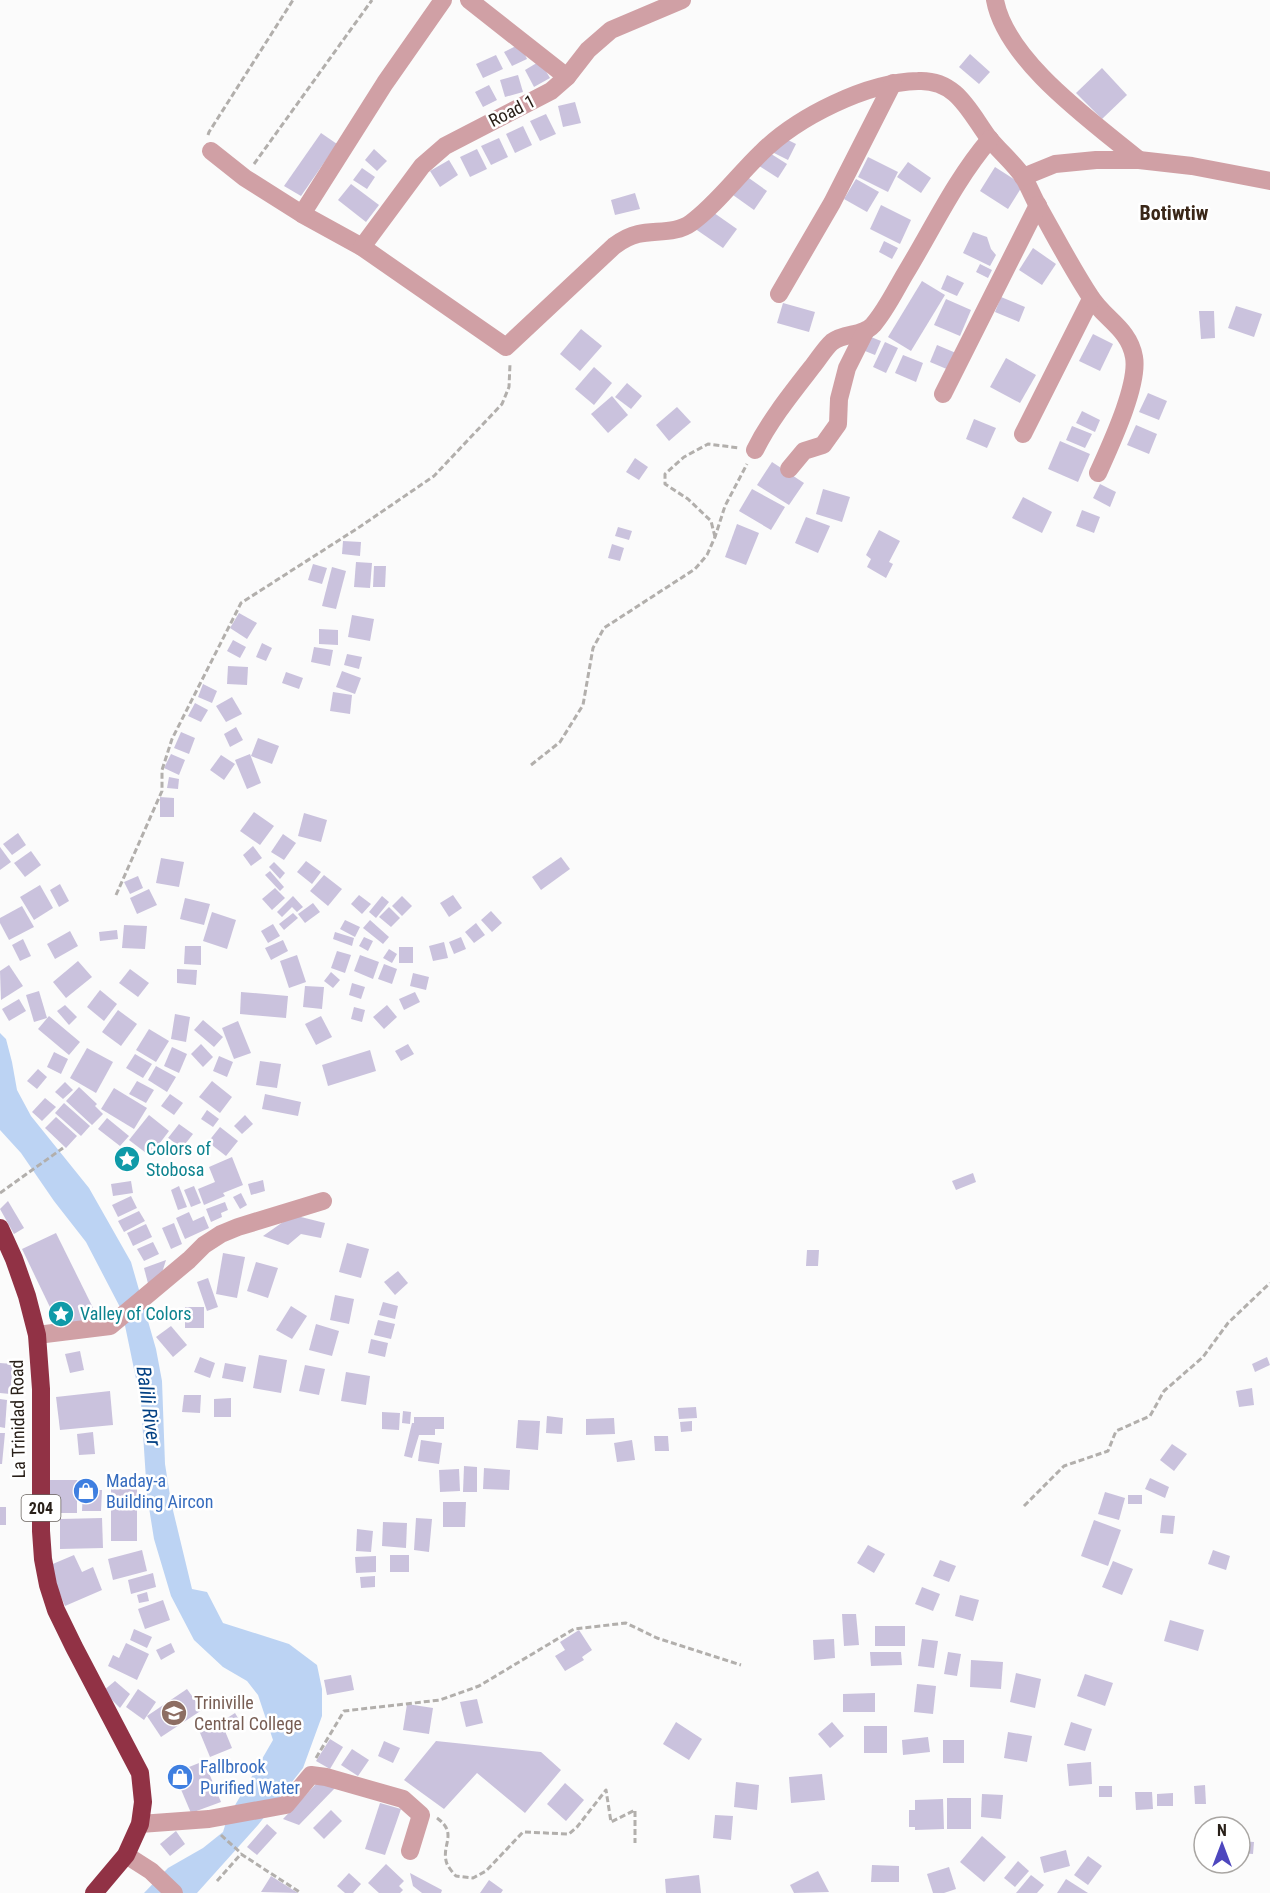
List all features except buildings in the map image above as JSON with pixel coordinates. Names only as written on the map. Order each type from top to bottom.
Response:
[{"type":"highway","name":"La Trinidad Road","points":[[0,1228],[27,1296],[37,1335],[41,1389],[41,1531],[48,1585],[56,1610],[74,1647],[140,1773],[143,1802],[141,1824]]},
{"type":"highway","name":"204","points":[[94,1893],[126,1855],[141,1824]]},
{"type":"street","points":[[302,214],[385,83],[443,0]]},
{"type":"street","points":[[469,0],[567,77]]},
{"type":"street","name":"Road 1","points":[[362,247],[422,165],[445,146],[550,91],[567,77],[588,51],[611,30],[682,0]]},
{"type":"street","points":[[996,0],[998,14],[1006,31],[1045,82],[1139,160]]},
{"type":"street","points":[[211,151],[245,178],[302,214],[362,247],[506,347],[614,246],[627,237],[640,233],[675,230],[690,224],[761,152],[789,129],[816,113],[854,96],[893,83],[931,81],[947,88],[963,100],[990,138],[1023,177],[1091,299],[1127,336],[1134,358],[1133,375],[1123,415],[1098,473]]},
{"type":"street","points":[[779,294],[832,203],[893,83]]},
{"type":"street","points":[[789,469],[804,452],[823,445],[838,424],[839,399],[847,368],[865,332],[874,324],[894,292],[970,163],[990,138]]},
{"type":"street","points":[[1023,177],[1055,164],[1096,160],[1139,160],[1192,166],[1270,182]]},
{"type":"street","points":[[943,394],[1038,205]]},
{"type":"street","points":[[1023,434],[1091,299]]},
{"type":"street","points":[[755,450],[764,431],[832,342],[865,332]]},
{"type":"street","points":[[37,1335],[110,1326],[204,1245],[220,1234],[323,1201]]},
{"type":"street","points":[[141,1824],[209,1819],[221,1825],[286,1805],[311,1775],[326,1776],[403,1799],[421,1815],[410,1851]]},
{"type":"street","points":[[126,1855],[156,1876],[174,1893]]},
{"type":"path","points":[[211,151],[207,141],[209,132],[293,0]]},
{"type":"path","points":[[245,178],[372,0]]},
{"type":"path","points":[[116,895],[162,790],[162,770],[172,740],[241,603],[434,476],[502,404],[508,387],[510,365],[506,347]]},
{"type":"path","points":[[531,765],[560,742],[583,705],[593,648],[604,628],[695,569],[707,555],[715,537],[725,506],[755,450],[708,444],[684,457],[665,474],[665,484],[688,499],[711,521],[715,537]]},
{"type":"path","points":[[0,1193],[63,1148]]},
{"type":"path","points":[[1024,1506],[1064,1466],[1108,1451],[1116,1431],[1150,1416],[1164,1391],[1203,1357],[1228,1323],[1270,1283]]},
{"type":"path","points":[[312,1766],[344,1711],[440,1700],[479,1686],[574,1629],[626,1623],[657,1638],[741,1665]]},
{"type":"path","points":[[421,1815],[431,1814],[447,1828],[449,1837],[447,1865],[456,1876],[473,1878],[486,1871],[523,1832],[569,1834],[606,1790],[610,1822],[635,1810],[635,1843]]},
{"type":"path","points":[[221,1825],[241,1854],[301,1893]]},
{"type":"path","points":[[217,1881],[241,1854]]},
{"type":"water","name":"Balili River","points":[[0,1033],[6,1039],[17,1090],[31,1116],[89,1188],[131,1262],[156,1349],[162,1381],[165,1464],[171,1502],[192,1589],[207,1592],[223,1623],[289,1644],[317,1665],[322,1689],[322,1716],[303,1768],[258,1825],[197,1893],[144,1893],[168,1868],[203,1848],[223,1832],[227,1819],[273,1740],[258,1695],[247,1681],[223,1667],[194,1640],[171,1596],[154,1539],[147,1495],[141,1403],[122,1311],[86,1242],[21,1153],[0,1130]]},
{"type":"place","name":"Colors of Stobosa","points":[[127,1159]]},
{"type":"place","name":"Valley of Colors","points":[[61,1314]]},
{"type":"place","name":"Maday-a Building Aircon","points":[[86,1491]]},
{"type":"place","name":"Triniville Central College","points":[[174,1713]]},
{"type":"place","name":"Fallbrook Purified Water","points":[[180,1777]]},
{"type":"district","name":"Botiwtiw","points":[[1174,213]]}]
